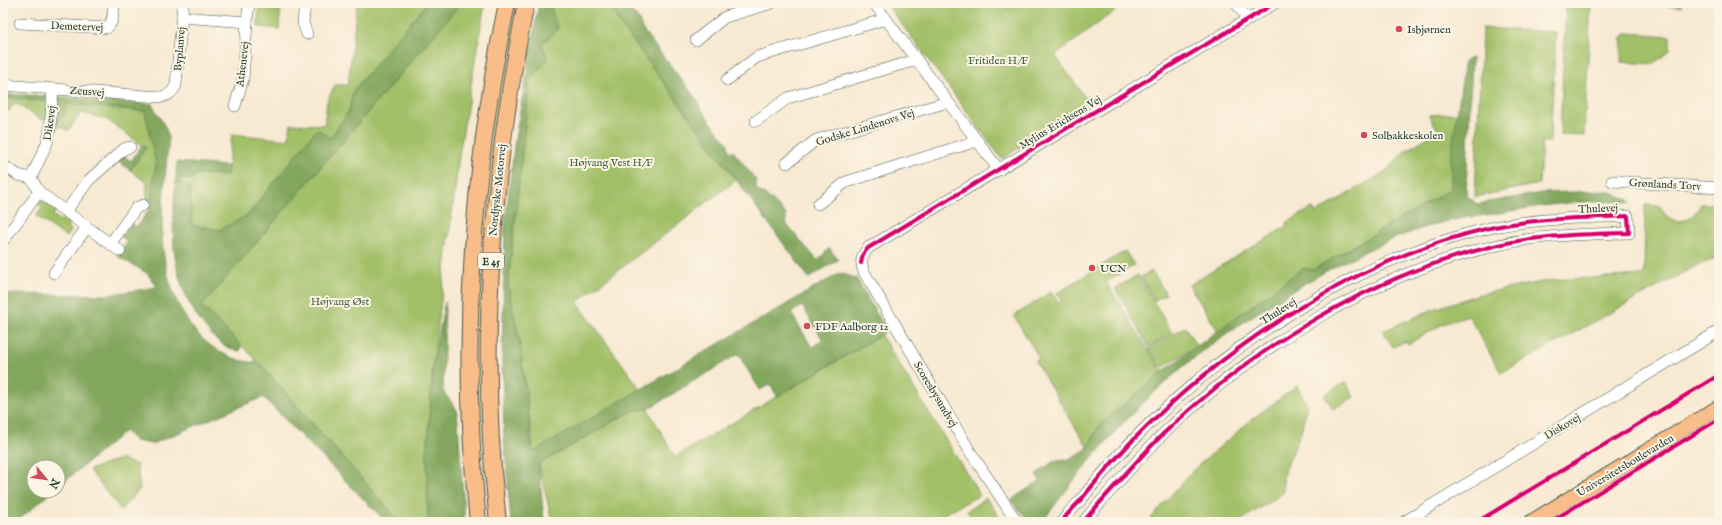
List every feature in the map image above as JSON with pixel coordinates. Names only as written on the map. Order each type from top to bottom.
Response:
[{"type":"highway","name":"Nordjyske Motorvej","points":[[478,522],[469,393],[469,310],[472,240],[484,131],[506,3]]},
{"type":"highway","name":"Nordjyske Motorvej","points":[[498,522],[489,391],[492,250],[504,128],[526,3]]},
{"type":"main road","name":"Universitetsboulevarden","points":[[1531,522],[1719,407]]},
{"type":"street","name":"Demetervej","points":[[20,23],[108,28],[111,25],[113,18],[114,3]]},
{"type":"street","name":"Byplanvej","points":[[170,94],[176,85],[183,3]]},
{"type":"street","name":"Athenevej","points":[[235,106],[243,80],[249,3]]},
{"type":"street","points":[[305,3],[303,23],[307,34]]},
{"type":"street","points":[[696,40],[725,17],[772,3]]},
{"type":"street","points":[[874,3],[999,170]]},
{"type":"street","points":[[1236,3],[1248,20]]},
{"type":"street","name":"Mylius Erichsens Vej","points":[[861,263],[863,254],[868,248],[1275,3]]},
{"type":"street","points":[[182,17],[247,22]]},
{"type":"street","points":[[727,80],[757,57],[886,19]]},
{"type":"street","points":[[756,121],[788,98],[916,60]]},
{"type":"street","name":"Zeusvej","points":[[3,85],[159,97],[170,94]]},
{"type":"street","name":"Dikevej","points":[[31,178],[46,143],[50,129],[53,89]]},
{"type":"street","name":"Godske Lindenovs Vej","points":[[787,163],[816,140],[948,102]]},
{"type":"street","points":[[818,204],[846,182],[978,141]]},
{"type":"street","points":[[66,211],[96,172],[124,149],[130,147]]},
{"type":"street","points":[[3,165],[18,175],[31,178],[39,192],[120,251]]},
{"type":"street","name":"Grønlands Torv","points":[[1612,181],[1719,188]]},
{"type":"street","points":[[3,241],[39,192]]},
{"type":"street","points":[[110,244],[136,208],[143,205]]},
{"type":"street","name":"Thulevej","points":[[1062,522],[1117,457],[1162,412],[1188,389],[1234,352],[1266,329],[1352,279],[1438,243],[1495,227],[1545,220],[1592,216],[1628,216],[1629,233],[1590,233],[1499,245],[1444,260],[1405,275],[1353,299],[1276,344],[1235,373],[1199,402],[1129,469],[1083,522]]},
{"type":"street","points":[[54,273],[87,227]]},
{"type":"street","name":"Scoresbysundvej","points":[[861,263],[972,453],[1017,522]]},
{"type":"street","name":"Thulevej","points":[[1266,329],[1276,344]]},
{"type":"street","name":"Diskovej","points":[[1404,522],[1719,331]]},
{"type":"street","points":[[1188,389],[1199,402]]},
{"type":"street","points":[[1117,457],[1129,469]]},
{"type":"green space","points":[[357,3],[427,3],[353,91],[349,111],[330,139],[317,129],[248,215],[220,230],[192,225],[190,186],[179,183],[179,177],[191,180],[195,174],[227,175],[232,134],[288,140],[291,124],[324,125],[327,101],[335,85],[348,85]]},
{"type":"green space","points":[[427,3],[461,3],[202,306],[241,345],[240,351],[225,346],[204,326],[191,307],[182,287],[174,247],[173,227],[177,162],[228,166],[227,175],[195,174],[191,180],[179,178],[179,183],[190,185],[192,225],[220,230],[248,215],[317,129],[331,138],[349,111],[353,91]]},
{"type":"green space","name":"Højvang Øst","points":[[461,3],[485,3],[460,149],[433,364],[427,456],[428,522],[400,522],[259,363],[202,306]]},
{"type":"green space","points":[[539,3],[552,3],[550,6],[558,29],[542,44],[548,60],[530,78],[508,285],[520,343],[533,452],[840,273],[856,278],[887,331],[777,396],[770,384],[760,390],[738,354],[648,409],[631,411],[539,464],[544,522],[511,522],[504,440],[502,360],[505,224],[515,139]],"holes":[[[802,306],[823,340],[812,347],[791,313]]]},
{"type":"green space","name":"Højvang Vest H/F","points":[[552,3],[605,3],[736,180],[577,302],[641,390],[533,453],[520,343],[508,285],[530,78],[548,60],[542,44],[558,29],[550,6]]},
{"type":"green space","points":[[605,3],[625,3],[639,20],[642,29],[698,101],[700,108],[728,144],[729,151],[734,152],[756,180],[756,190],[766,195],[785,213],[787,225],[818,261],[829,248],[838,260],[809,278]]},
{"type":"green space","name":"Fritiden H/F","points":[[886,3],[1126,3],[1055,55],[1088,102],[1002,159]]},
{"type":"green space","points":[[1566,3],[1591,3],[1584,136],[1560,135]]},
{"type":"green space","points":[[1601,3],[1682,3],[1681,7]]},
{"type":"green space","points":[[259,5],[281,6],[279,29],[258,27]]},
{"type":"green space","points":[[1482,28],[1556,32],[1550,142],[1542,142],[1539,184],[1475,197]]},
{"type":"green space","points":[[1627,33],[1670,36],[1670,50],[1653,64],[1621,62],[1622,37]]},
{"type":"green space","points":[[1472,58],[1466,195],[1477,204],[1542,193],[1608,191],[1629,200],[1631,203],[1568,203],[1469,217],[1433,225],[1393,239],[1336,266],[1268,306],[1215,342],[1178,371],[1123,424],[1089,462],[1042,522],[1030,522],[1011,501],[1040,481],[1036,474],[1054,461],[1069,460],[1088,448],[1099,426],[1162,372],[1303,268],[1313,270],[1451,189],[1451,156],[1465,60]]},
{"type":"green space","points":[[3,94],[48,96],[48,101],[3,98]]},
{"type":"green space","points":[[58,97],[152,104],[169,138],[162,212],[163,252],[175,297],[185,317],[199,335],[216,349],[236,359],[259,363],[400,522],[386,522],[263,397],[152,444],[135,441],[125,431],[66,480],[66,459],[26,459],[26,499],[43,499],[16,522],[3,522],[3,294],[107,295],[157,287],[147,273],[117,256],[127,241],[121,237],[131,223],[137,227],[150,208],[156,164],[145,111],[67,104],[64,116],[61,119],[57,119]]},
{"type":"green space","points":[[3,98],[48,101],[46,120],[40,119],[17,104],[13,105],[3,119]]},
{"type":"green space","points":[[67,104],[145,111],[156,164],[150,208],[147,200],[147,183],[130,170],[146,148],[106,119],[81,113],[68,131],[63,127],[56,127],[57,119],[61,119]]},
{"type":"green space","points":[[1459,113],[1451,189],[1313,270],[1218,331],[1189,285],[1287,226],[1286,223],[1312,208],[1316,213],[1386,171],[1405,151],[1438,131],[1429,115]]},
{"type":"green space","points":[[142,145],[146,148],[130,170],[118,161],[124,156],[131,161]]},
{"type":"green space","points":[[42,200],[57,209],[53,215],[61,221],[66,216],[68,218],[67,221],[70,223],[67,227],[71,230],[66,237],[36,216],[42,208],[37,203]]},
{"type":"green space","points":[[1701,204],[1719,204],[1719,257],[1694,267],[1501,373],[1468,315],[1441,325],[1408,344],[1406,341],[1393,347],[1383,331],[1431,310],[1480,294],[1552,280],[1644,275],[1645,205],[1660,206],[1669,218],[1680,221],[1692,216]]},
{"type":"green space","points":[[1125,251],[1134,265],[1106,282],[1162,372],[1099,426],[1088,448],[1035,361],[1039,358],[1014,316],[1051,292],[1059,303],[1061,301],[1057,293]]},
{"type":"green space","points":[[1152,271],[1166,294],[1155,301],[1141,277]]},
{"type":"green space","points":[[1138,275],[1172,333],[1149,347],[1115,289]]},
{"type":"green space","points":[[445,302],[443,391],[457,410],[465,522],[428,522],[427,456],[433,364]]},
{"type":"green space","points":[[1185,327],[1197,346],[1161,368],[1149,349]]},
{"type":"green space","points":[[881,335],[980,495],[942,515],[946,522],[552,522],[539,464],[632,411],[648,409],[675,457]]},
{"type":"green space","points":[[1346,382],[1354,397],[1333,409],[1324,395]]},
{"type":"green space","points":[[1297,386],[1307,405],[1301,432],[1283,476],[1283,493],[1239,522],[1148,522],[1192,471],[1251,420]]},
{"type":"green space","points":[[120,459],[137,465],[140,489],[121,510],[89,470]]},
{"type":"green space","points":[[986,498],[1003,522],[975,522],[967,511]]},
{"type":"cycle path","points":[[861,263],[863,254],[868,248],[1275,3]]},
{"type":"cycle path","points":[[1062,522],[1069,512],[1132,441],[1210,370],[1253,338],[1298,308],[1345,282],[1394,259],[1444,241],[1494,227],[1544,220],[1628,216],[1629,233],[1546,237],[1498,245],[1451,258],[1406,274],[1361,294],[1318,317],[1276,343],[1237,371],[1199,402],[1163,434],[1122,477],[1083,522]]},
{"type":"cycle path","points":[[1477,522],[1719,375]]},
{"type":"cycle path","points":[[1550,522],[1719,419]]},
{"type":"place","name":"Isbjørnen","points":[[1399,29]]},
{"type":"place","name":"Solbakkeskolen","points":[[1364,135]]},
{"type":"place","name":"UCN","points":[[1092,268]]},
{"type":"place","name":"FDF Aalborg 12","points":[[807,326]]}]
